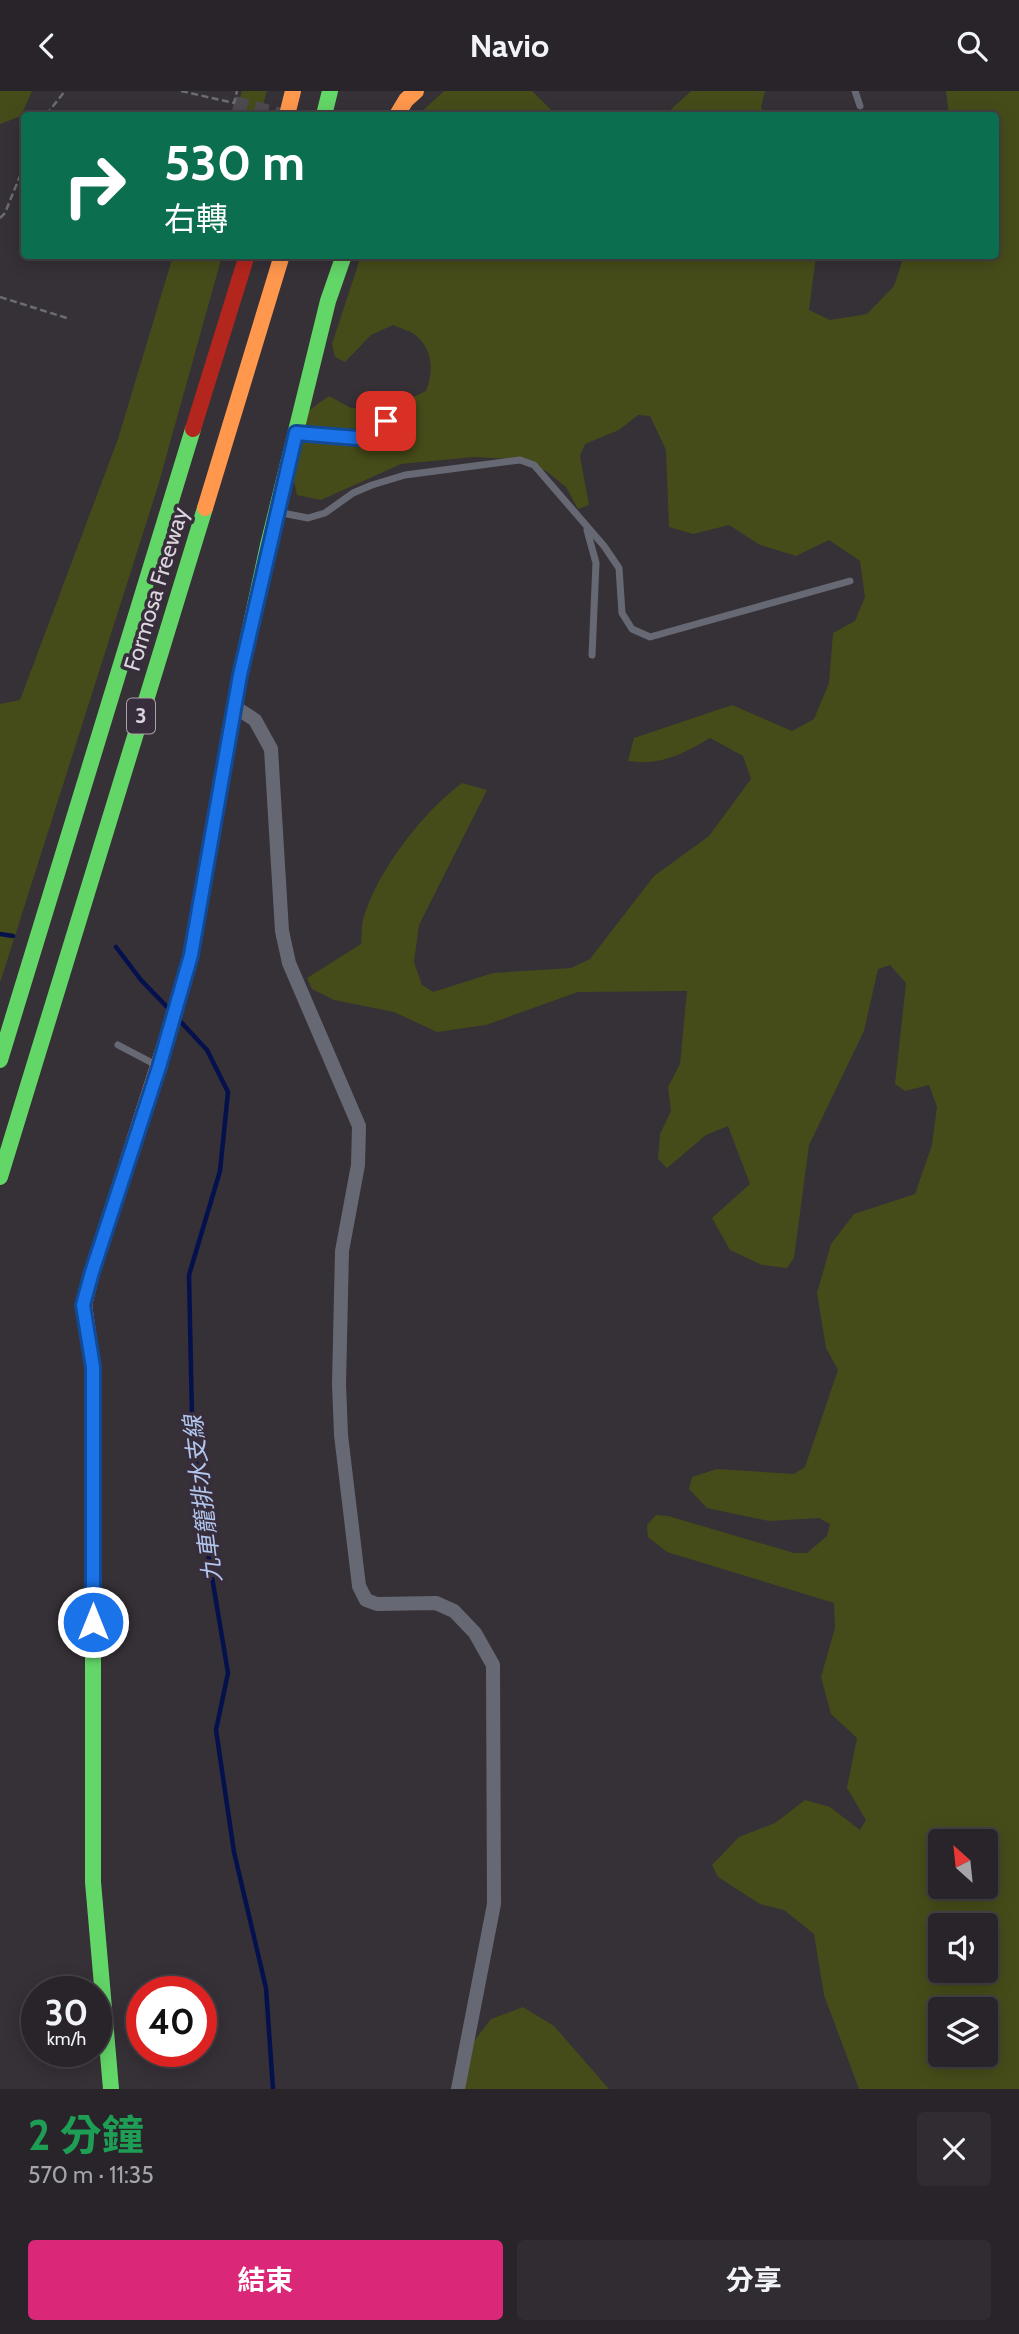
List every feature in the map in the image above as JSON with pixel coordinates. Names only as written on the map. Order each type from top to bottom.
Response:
[{"type":"main road","points":[[288,112],[293,91]]},
{"type":"main road","points":[[325,112],[330,91]]},
{"type":"main road","points":[[399,112],[416,91]]},
{"type":"main road","name":"Formosa Freeway","points":[[0,1060],[246,259]]},
{"type":"main road","name":"Formosa Freeway","points":[[0,1177],[281,259]]},
{"type":"main road","points":[[111,2089],[93,1882],[93,1367],[83,1305],[159,1067],[191,955],[234,707],[276,512],[328,301],[343,259]]},
{"type":"street","points":[[234,707],[255,720],[271,749],[282,932],[289,963],[359,1125],[358,1165],[342,1251],[339,1384],[341,1435],[359,1586],[366,1600],[377,1604],[436,1603],[454,1611],[475,1633],[493,1665],[494,1904],[458,2089]]},
{"type":"lane","points":[[856,91],[860,106]]},
{"type":"lane","points":[[296,433],[357,438],[378,430],[386,421],[382,408]]},
{"type":"lane","points":[[276,512],[308,518],[325,513],[353,493],[383,481],[405,475],[520,460],[534,465],[619,568],[622,613],[632,629],[650,638],[850,581]]},
{"type":"lane","points":[[586,526],[596,563],[592,655]]},
{"type":"lane","points":[[117,1045],[159,1067]]},
{"type":"path","points":[[48,112],[65,91]]},
{"type":"path","points":[[181,91],[234,103],[237,91]]},
{"type":"path","points":[[0,218],[5,213],[21,173]]},
{"type":"path","points":[[0,297],[70,319]]},
{"type":"green space","points":[[0,91],[32,91],[21,116],[0,124]]},
{"type":"green space","points":[[242,91],[267,91],[261,112],[234,112]]},
{"type":"green space","points":[[444,91],[532,91],[553,112],[421,112]]},
{"type":"green space","points":[[691,91],[765,91],[761,107],[764,112],[668,112]]},
{"type":"green space","points":[[946,91],[1019,91],[1019,2089],[859,2089],[824,1995],[814,1934],[784,1910],[760,1904],[718,1877],[712,1865],[739,1837],[775,1823],[805,1800],[830,1807],[860,1830],[866,1820],[847,1788],[857,1738],[831,1714],[821,1677],[835,1628],[834,1603],[667,1552],[648,1537],[647,1525],[656,1515],[668,1516],[794,1553],[807,1553],[827,1536],[830,1524],[819,1518],[769,1521],[707,1508],[689,1489],[692,1477],[717,1469],[794,1474],[805,1467],[838,1370],[826,1348],[817,1293],[831,1244],[854,1214],[915,1194],[932,1145],[937,1107],[929,1085],[905,1091],[895,1084],[906,983],[890,965],[878,969],[864,1031],[809,1145],[794,1258],[787,1268],[762,1265],[730,1250],[712,1218],[750,1184],[728,1126],[706,1135],[667,1168],[658,1159],[660,1134],[671,1111],[668,1087],[680,1064],[687,991],[578,992],[486,1025],[437,1032],[394,1012],[334,1000],[312,989],[307,978],[361,944],[363,920],[379,881],[404,843],[432,809],[462,783],[487,790],[419,925],[414,962],[422,985],[433,992],[493,973],[571,968],[590,959],[654,876],[709,836],[751,779],[743,756],[710,738],[671,757],[640,762],[628,761],[634,738],[732,705],[792,731],[814,719],[829,683],[833,633],[855,621],[865,597],[860,561],[829,540],[796,556],[760,545],[729,525],[693,534],[669,527],[666,450],[650,416],[638,415],[619,430],[585,444],[580,456],[589,505],[578,509],[566,487],[546,471],[511,459],[474,457],[401,464],[321,500],[297,495],[289,458],[308,411],[329,396],[351,408],[390,408],[426,391],[431,368],[425,346],[414,334],[393,325],[371,335],[345,362],[335,357],[332,344],[360,259],[816,259],[809,310],[830,320],[867,314],[894,286],[903,259],[999,259],[999,112],[949,112]]},
{"type":"green space","points":[[172,259],[221,259],[158,486],[0,983],[0,704],[20,700],[118,439]]},
{"type":"green space","points":[[523,2007],[554,2026],[609,2089],[459,2089],[468,2049],[491,2019]]},
{"type":"waterway","name":"九車籠排水支線","points":[[0,934],[13,936]]},
{"type":"waterway","name":"九車籠排水支線","points":[[116,947],[141,980],[169,1009]]},
{"type":"waterway","name":"九車籠排水支線","points":[[180,1021],[207,1050],[228,1092],[220,1171],[189,1275],[192,1417],[200,1505],[228,1673],[216,1730],[234,1852],[266,1988],[273,2089]]},
{"type":"tunnel","points":[[234,103],[270,112]]},
{"type":"traffic: fast","points":[[325,112],[330,91]]},
{"type":"traffic: fast","points":[[167,1038],[191,955],[240,675],[268,545],[328,301],[343,259]]},
{"type":"traffic: fast","points":[[0,1060],[193,429]]},
{"type":"traffic: fast","points":[[0,1177],[205,508]]},
{"type":"traffic: fast","points":[[93,1495],[93,1882],[111,2089]]},
{"type":"traffic: slow","points":[[288,112],[293,91]]},
{"type":"traffic: slow","points":[[399,112],[416,91]]},
{"type":"traffic: slow","points":[[205,508],[281,259]]},
{"type":"traffic: slow","points":[[93,1495],[93,1367],[84,1305],[92,1272],[167,1038]]},
{"type":"traffic: jam","points":[[193,429],[246,259]]},
{"type":"route","points":[[93,1622],[93,1367],[83,1305],[159,1067],[191,955],[240,675],[268,545],[296,433],[357,438],[378,430],[386,421]]}]
